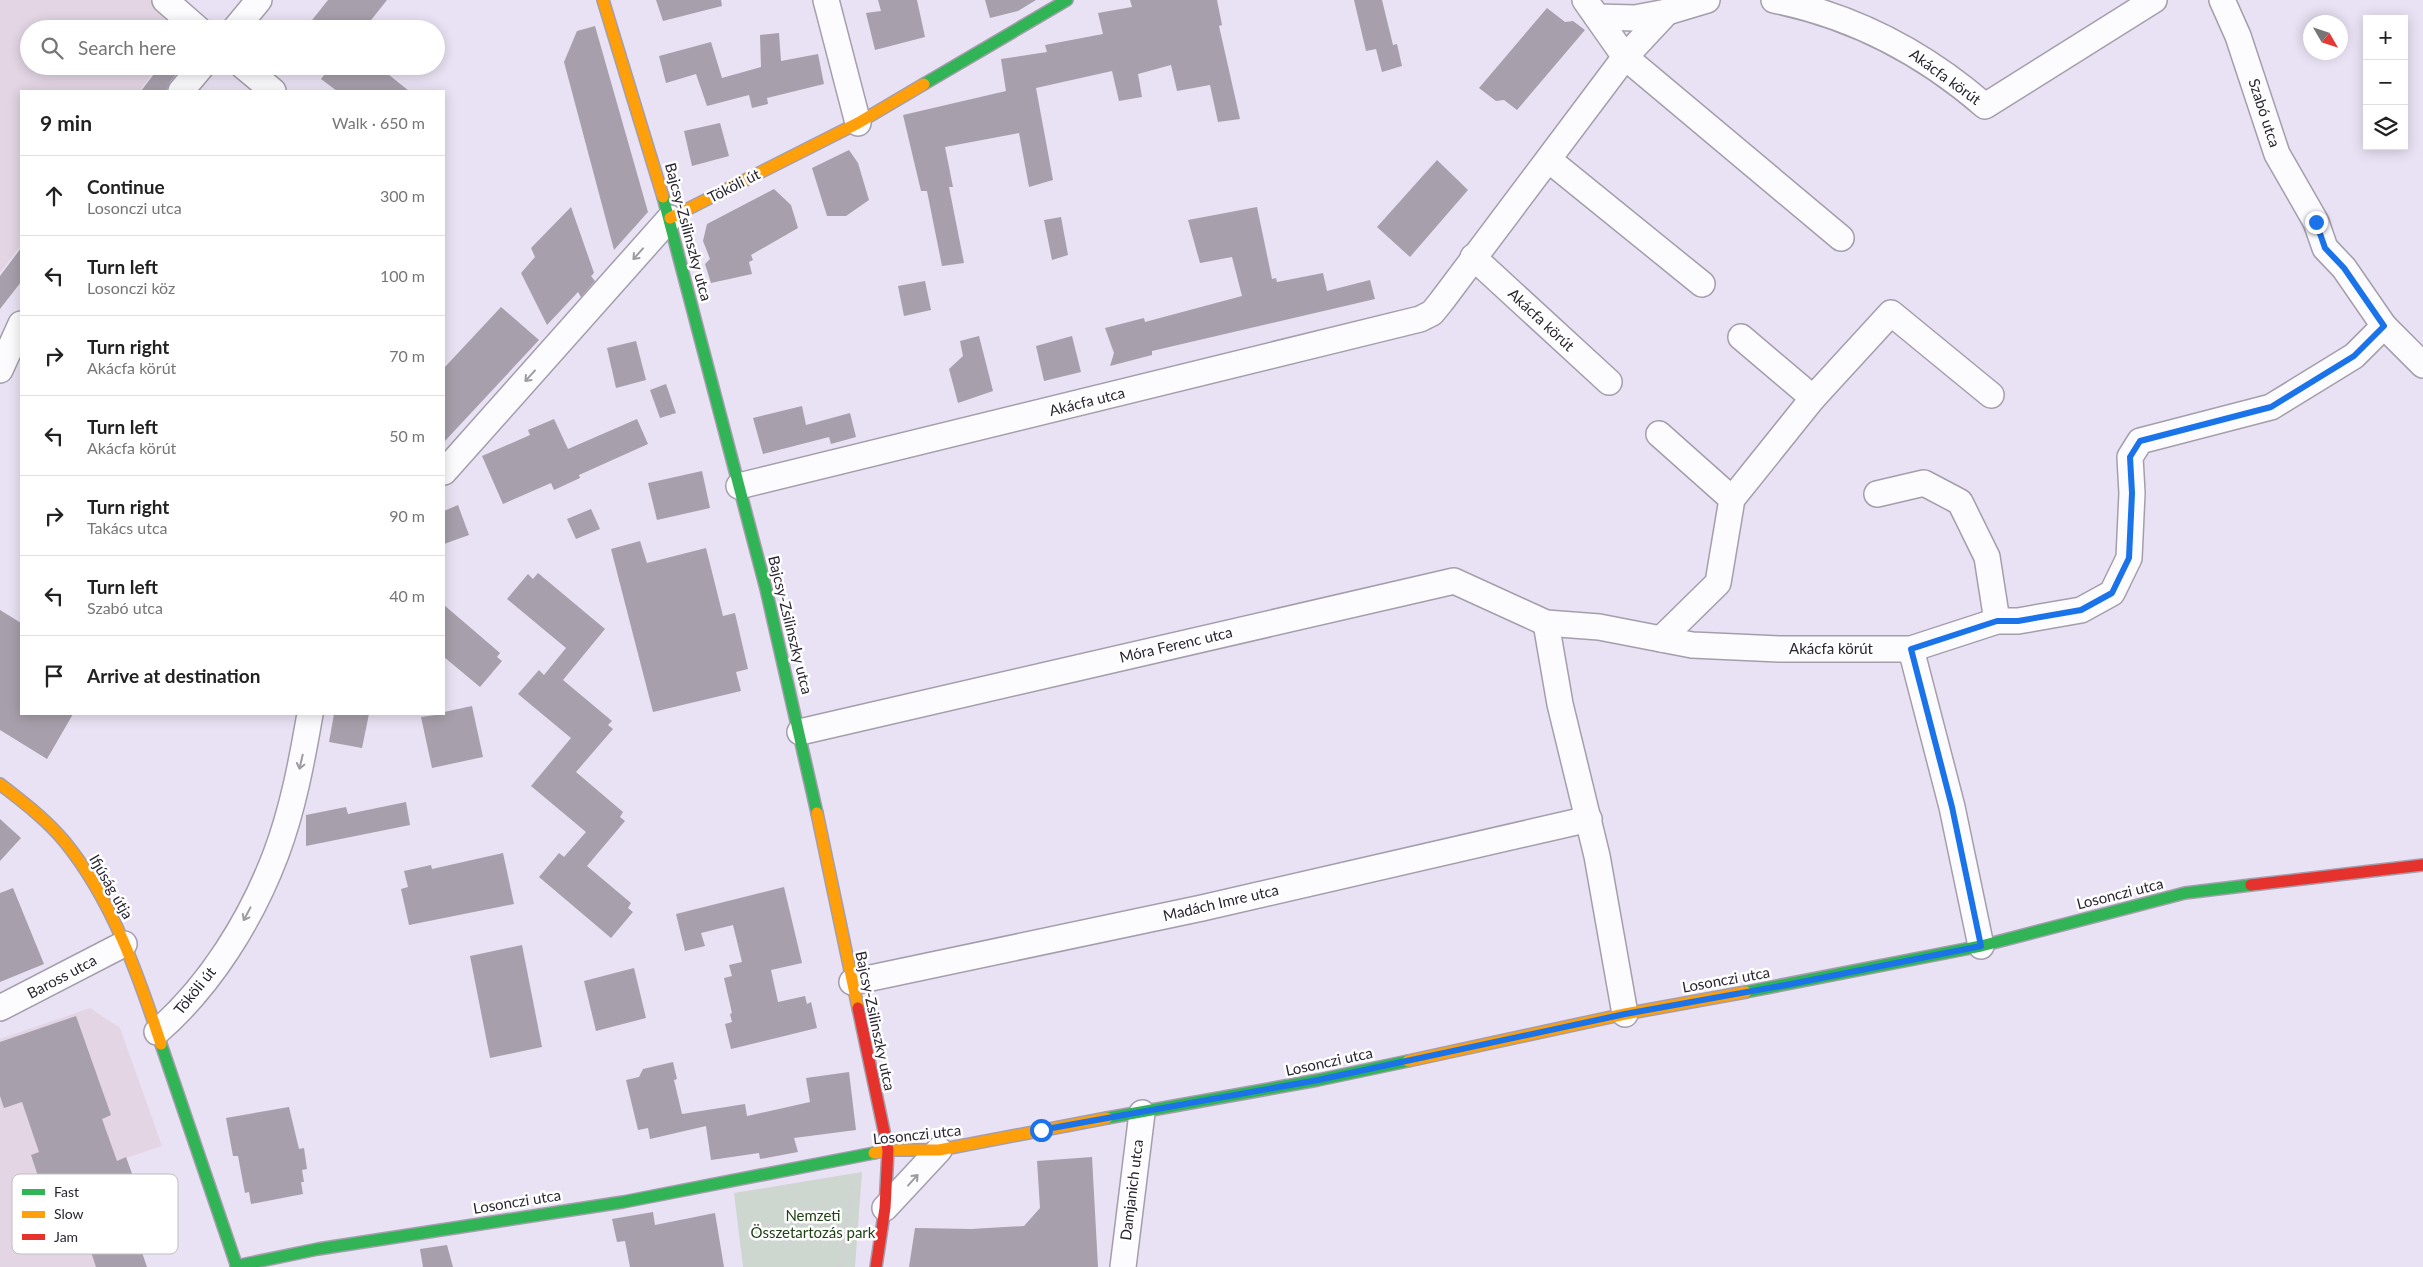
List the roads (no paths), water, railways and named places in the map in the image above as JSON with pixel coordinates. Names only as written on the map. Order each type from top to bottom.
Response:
[{"type":"street","points":[[165,0],[188,20]]},
{"type":"street","points":[[242,20],[259,0]]},
{"type":"street","name":"Bajcsy-Zsilinszky utca","points":[[603,0],[670,218],[800,732],[888,1150],[886,1208],[876,1267]]},
{"type":"street","points":[[826,0],[858,124]]},
{"type":"street","name":"Tököli út","points":[[445,471],[670,218],[858,124],[1067,0]]},
{"type":"street","points":[[1591,8],[1635,18],[1667,12],[1707,0]]},
{"type":"street","name":"Akácfa körút","points":[[1774,0],[1797,4],[1856,24],[1902,46],[1970,93],[1985,106],[2154,0]]},
{"type":"street","name":"Szabó utca","points":[[2222,0],[2238,36],[2277,154],[2316,222],[2325,248],[2344,268],[2384,326],[2423,365]]},
{"type":"street","points":[[1591,8],[1626,57],[1841,238]]},
{"type":"street","points":[[1473,257],[1626,57],[1667,12]]},
{"type":"street","points":[[182,90],[194,75]]},
{"type":"street","points":[[254,75],[272,90]]},
{"type":"street","points":[[1549,160],[1702,284]]},
{"type":"street","name":"Akácfa körút","points":[[1473,257],[1609,382]]},
{"type":"street","name":"Akácfa utca","points":[[739,486],[1264,359],[1420,319],[1432,313],[1473,257]]},
{"type":"street","points":[[1661,639],[1718,583],[1732,499],[1813,398],[1891,313],[1991,395]]},
{"type":"street","points":[[0,370],[20,326]]},
{"type":"street","name":"Akácfa körút","points":[[1546,623],[1590,626],[1692,645],[1779,649],[1911,649],[1997,621],[2018,621],[2081,610],[2112,593],[2129,558],[2132,493],[2130,457],[2140,441],[2271,407],[2354,356],[2384,326]]},
{"type":"street","points":[[1741,338],[1813,398]]},
{"type":"street","points":[[1659,434],[1732,499]]},
{"type":"street","points":[[1877,494],[1924,483],[1960,502],[1987,557],[1997,621]]},
{"type":"street","name":"Móra Ferenc utca","points":[[800,732],[1454,581],[1546,623]]},
{"type":"street","points":[[1546,623],[1560,704],[1589,819],[1625,1014]]},
{"type":"street","points":[[1911,649],[1952,807],[1981,946]]},
{"type":"street","name":"Tököli út","points":[[157,1032],[195,995],[246,917],[276,854],[295,788],[310,715]]},
{"type":"street","name":"Ifjúság útja","points":[[0,784],[26,802],[47,821],[70,847],[113,916],[157,1032]]},
{"type":"street","name":"Madách Imre utca","points":[[852,982],[1202,908],[1589,819]]},
{"type":"street","name":"Losonczi utca","points":[[236,1266],[318,1249],[623,1202],[888,1150],[939,1150],[1318,1080],[1625,1014],[1782,986],[1981,946],[2185,893],[2423,865]]},
{"type":"street","name":"Baross utca","points":[[0,1008],[124,944]]},
{"type":"street","points":[[157,1032],[236,1266]]},
{"type":"street","name":"Damjanich utca","points":[[1123,1267],[1142,1113]]},
{"type":"street","points":[[886,1208],[939,1150]]},
{"type":"park label","name":"Nemzeti Összetartozás park","points":[[813,1224]]}]
